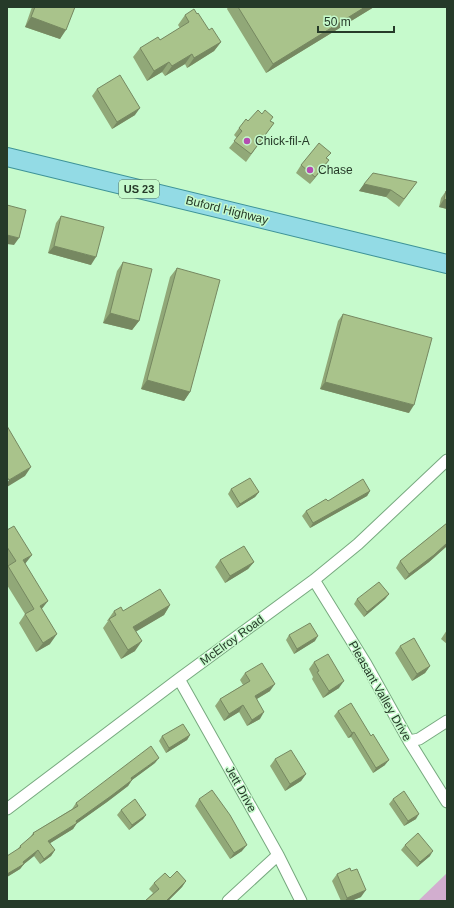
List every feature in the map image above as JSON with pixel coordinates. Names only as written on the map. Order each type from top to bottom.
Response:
[{"type":"main road","name":"Buford Highway","points":[[7,157],[447,264]]},
{"type":"street","name":"McElroy Road","points":[[7,809],[179,678],[314,580],[358,544],[447,460]]},
{"type":"street","name":"Pleasant Valley Drive","points":[[314,580],[366,664],[409,742],[447,802]]},
{"type":"street","name":"Jett Drive","points":[[179,678],[278,855],[301,901]]},
{"type":"street","points":[[409,742],[419,739],[447,721]]},
{"type":"street","points":[[228,901],[278,855]]},
{"type":"shaded area","points":[[447,873],[447,901],[418,901]]},
{"type":"building","points":[[35,7],[75,7],[66,30],[31,17]]},
{"type":"building","points":[[238,7],[365,7],[273,64]]},
{"type":"building","points":[[194,9],[209,30],[212,28],[221,42],[194,58],[192,54],[172,66],[169,62],[154,71],[140,48],[158,37],[160,40],[189,22],[185,15]]},
{"type":"building","points":[[120,75],[140,108],[117,122],[97,89]]},
{"type":"building","name":"Chick-fil-A","points":[[258,110],[262,114],[265,110],[273,117],[270,121],[274,123],[251,154],[234,141],[242,131],[239,128],[246,119],[248,121]]},
{"type":"building","name":"Chase","points":[[319,143],[331,153],[326,158],[329,160],[315,177],[301,165]]},
{"type":"building","points":[[373,173],[417,182],[404,199],[391,190],[364,184]]},
{"type":"building","points":[[447,191],[447,200],[444,199]]},
{"type":"building","points":[[7,205],[26,210],[19,238],[7,235]]},
{"type":"building","points":[[61,216],[104,227],[96,257],[54,246]]},
{"type":"building","points":[[123,262],[152,269],[139,321],[110,313]]},
{"type":"building","points":[[177,268],[220,280],[190,392],[147,380]]},
{"type":"building","points":[[343,314],[432,338],[414,405],[325,382]]},
{"type":"building","points":[[7,426],[31,467],[9,480],[7,477]]},
{"type":"building","points":[[250,478],[259,492],[240,504],[231,489]]},
{"type":"building","points":[[363,479],[370,491],[313,523],[306,511],[326,499],[328,501]]},
{"type":"building","points":[[447,523],[447,543],[409,574],[400,561]]},
{"type":"building","points":[[14,526],[32,555],[23,560],[48,601],[40,606],[57,634],[43,643],[25,614],[34,609],[8,566],[16,561],[7,547],[7,530]]},
{"type":"building","points":[[244,546],[254,562],[230,576],[220,560]]},
{"type":"building","points":[[379,582],[389,594],[367,612],[357,599]]},
{"type":"building","points":[[160,589],[170,605],[133,627],[142,641],[128,650],[109,619],[116,615],[114,611],[121,607],[123,611]]},
{"type":"building","points":[[310,623],[318,636],[297,649],[289,635]]},
{"type":"building","points":[[414,638],[430,666],[417,674],[400,646]]},
{"type":"building","points":[[328,654],[344,681],[329,691],[317,672],[319,671],[314,662]]},
{"type":"building","points":[[262,663],[275,684],[255,696],[264,712],[252,720],[243,705],[229,714],[220,699],[250,681],[245,673]]},
{"type":"building","points":[[351,703],[371,736],[373,734],[389,760],[376,768],[354,732],[352,733],[338,711]]},
{"type":"building","points":[[183,724],[190,735],[169,748],[162,736]]},
{"type":"building","points":[[151,746],[159,758],[131,778],[132,780],[111,796],[76,821],[77,823],[48,841],[55,850],[44,859],[38,850],[23,862],[24,864],[7,874],[7,856],[21,847],[20,846],[34,834],[33,833],[78,806],[76,803]]},
{"type":"building","points":[[291,750],[306,774],[290,784],[275,759]]},
{"type":"building","points":[[212,790],[230,815],[247,845],[234,853],[199,799]]},
{"type":"building","points":[[404,791],[419,814],[408,821],[393,799]]},
{"type":"building","points":[[135,799],[146,815],[132,825],[121,810]]},
{"type":"building","points":[[418,833],[433,851],[420,862],[405,845]]},
{"type":"building","points":[[350,868],[351,871],[357,869],[366,890],[347,898],[337,874]]},
{"type":"building","points":[[177,871],[186,881],[166,901],[145,901],[159,889],[154,883],[165,873],[170,878]]},
{"type":"place","name":"Chick-fil-A","points":[[247,141]]},
{"type":"place","name":"Chase","points":[[310,170]]}]
